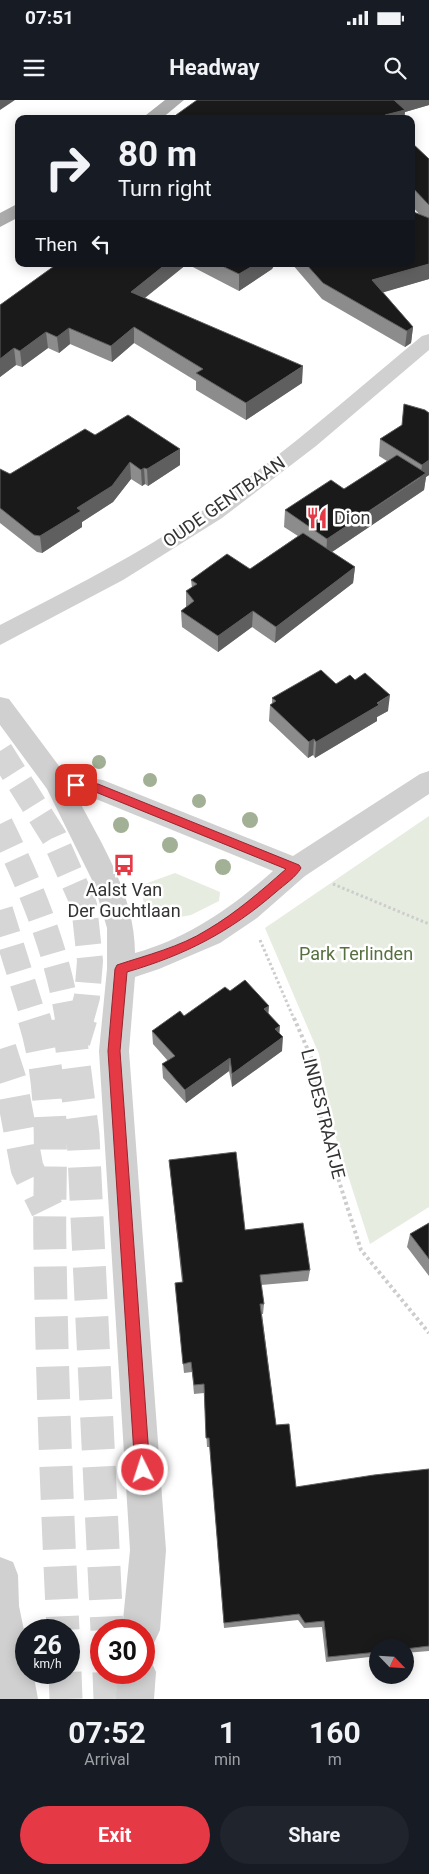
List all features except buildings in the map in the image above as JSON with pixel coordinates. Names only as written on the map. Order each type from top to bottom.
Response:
[{"type":"main road","points":[[155,115],[176,100]]},
{"type":"main road","points":[[0,221],[15,211]]},
{"type":"street","name":"OUDE GENTBAAN","points":[[0,636],[183,534],[254,485],[429,340]]},
{"type":"street","points":[[0,706],[57,783],[108,884],[121,928],[121,969],[114,1051],[148,1550],[142,1619]]},
{"type":"street","points":[[121,969],[149,961],[210,935],[247,910],[295,868],[429,780]]},
{"type":"street","points":[[57,783],[94,787],[295,868]]},
{"type":"street","points":[[0,1575],[1,1606],[19,1699]]},
{"type":"street","points":[[134,1699],[136,1684]]},
{"type":"path","points":[[295,868],[429,924]]},
{"type":"path","name":"LINDESTRAATJE","points":[[247,910],[311,1057],[323,1130],[361,1250],[429,1333]]},
{"type":"green space","name":"Park Terlinden","points":[[429,816],[429,1207],[370,1244],[335,1135],[319,1054],[265,928]]},
{"type":"green space","points":[[175,873],[220,892],[219,901],[191,915],[175,918],[144,909],[142,885]]},
{"type":"tunnel","points":[[0,751],[54,837],[84,905],[90,961],[87,997],[81,1019]]},
{"type":"tunnel","points":[[0,824],[42,919],[57,968],[68,1019]]},
{"type":"tunnel","points":[[0,910],[34,1019]]},
{"type":"tunnel","points":[[34,1018],[41,1046],[49,1104],[52,1346],[63,1619]]},
{"type":"tunnel","points":[[68,1018],[83,1135],[106,1619]]},
{"type":"tunnel","points":[[74,1041],[81,1018]]},
{"type":"tunnel","points":[[0,1049],[11,1083],[27,1168],[47,1209]]},
{"type":"tunnel","points":[[65,1684],[66,1699]]},
{"type":"tunnel","points":[[109,1684],[110,1699]]},
{"type":"place","name":"Dion","points":[[317,518]]},
{"type":"place","name":"Aalst Van Der Guchtlaan","points":[[124,865]]},
{"type":"route","points":[[76,785],[94,787],[295,868],[247,910],[210,935],[149,961],[121,969],[114,1051],[143,1470]]}]
